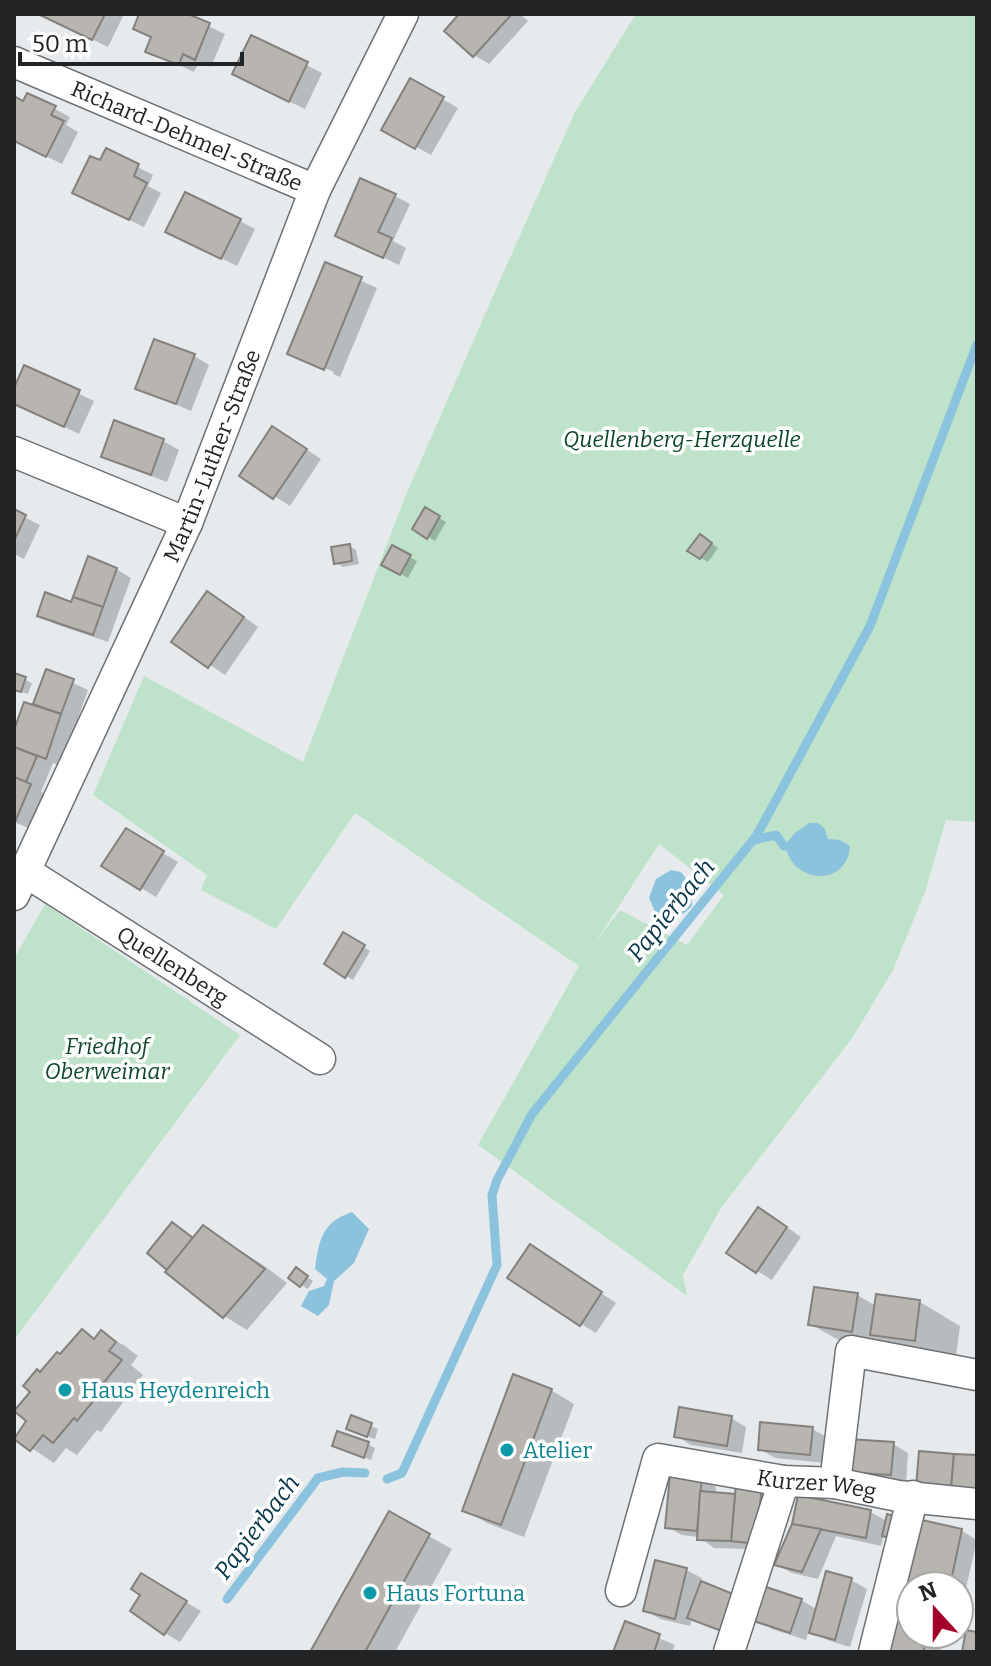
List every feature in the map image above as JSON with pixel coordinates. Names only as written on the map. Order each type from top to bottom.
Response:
[{"type":"street","name":"Martin-Luther-Straße","points":[[20,884],[187,523],[315,190],[403,14]]},
{"type":"street","name":"Richard-Dehmel-Straße","points":[[14,62],[315,190]]},
{"type":"street","points":[[14,452],[187,523]]},
{"type":"street","name":"Quellenberg","points":[[20,884],[320,1059]]},
{"type":"street","points":[[835,1483],[851,1351],[977,1375]]},
{"type":"street","name":"Kurzer Weg","points":[[621,1591],[658,1459],[784,1481],[835,1483],[898,1496],[977,1504]]},
{"type":"street","points":[[729,1652],[784,1481]]},
{"type":"street","points":[[874,1652],[913,1496]]},
{"type":"green space","name":"Quellenberg-Herzquelle","points":[[636,14],[977,14],[977,822],[946,820],[925,892],[893,970],[853,1037],[721,1208],[683,1275],[687,1296],[478,1145],[579,966],[355,813],[276,929],[201,890],[207,875],[93,795],[144,676],[303,762],[405,497],[575,112]],"holes":[[[659,844],[724,895],[687,945],[620,910],[595,943]]]},
{"type":"green space","name":"Friedhof Oberweimar","points":[[45,904],[240,1035],[14,1340],[14,959]]},
{"type":"water","points":[[809,823],[818,823],[825,829],[828,839],[840,840],[850,846],[848,857],[836,872],[819,876],[810,874],[790,859],[784,846]]},
{"type":"water","points":[[671,870],[681,872],[691,885],[692,906],[680,916],[668,918],[657,916],[649,898],[656,879]]},
{"type":"water","points":[[352,1212],[369,1229],[354,1263],[334,1281],[329,1305],[318,1316],[301,1306],[309,1291],[324,1286],[327,1279],[315,1269],[318,1249],[328,1227]]},
{"type":"building","points":[[38,14],[105,14],[92,40]]},
{"type":"building","points":[[139,14],[188,14],[210,23],[195,60],[183,54],[179,65],[145,52],[151,37],[133,29]]},
{"type":"building","points":[[459,14],[512,14],[473,57],[444,31]]},
{"type":"building","points":[[251,35],[308,62],[289,102],[232,74]]},
{"type":"building","points":[[410,78],[444,97],[415,149],[381,130]]},
{"type":"building","points":[[27,93],[56,106],[51,115],[64,121],[46,157],[14,141],[14,96],[23,101]]},
{"type":"building","points":[[106,148],[139,164],[134,176],[147,183],[129,220],[72,193],[90,156],[100,160]]},
{"type":"building","points":[[360,178],[396,194],[378,232],[392,238],[383,258],[335,236]]},
{"type":"building","points":[[185,192],[241,219],[221,259],[165,232]]},
{"type":"building","points":[[325,262],[362,277],[324,370],[287,354]]},
{"type":"building","points":[[154,339],[195,354],[176,404],[135,389]]},
{"type":"building","points":[[24,365],[80,390],[64,427],[14,404],[14,388]]},
{"type":"building","points":[[114,420],[164,439],[151,475],[101,457]]},
{"type":"building","points":[[272,426],[307,449],[273,499],[239,476]]},
{"type":"building","points":[[425,507],[440,516],[427,539],[412,529]]},
{"type":"building","points":[[14,509],[26,515],[14,541]]},
{"type":"building","points":[[700,534],[712,543],[700,559],[687,551]]},
{"type":"building","points":[[350,544],[352,561],[334,564],[331,547]]},
{"type":"building","points":[[392,545],[411,555],[400,575],[381,565]]},
{"type":"building","points":[[88,556],[117,568],[103,607],[73,597]]},
{"type":"building","points":[[207,591],[244,617],[208,668],[171,642]]},
{"type":"building","points":[[45,592],[71,602],[73,597],[103,607],[93,635],[37,616]]},
{"type":"building","points":[[46,669],[74,679],[61,714],[33,704]]},
{"type":"building","points":[[14,673],[26,677],[21,692],[14,690]]},
{"type":"building","points":[[24,702],[61,714],[46,759],[14,747],[14,730]]},
{"type":"building","points":[[14,747],[37,756],[26,782],[14,777]]},
{"type":"building","points":[[14,777],[31,784],[15,822],[14,821]]},
{"type":"building","points":[[126,828],[164,851],[140,890],[101,866]]},
{"type":"building","points":[[343,932],[365,945],[345,978],[324,964]]},
{"type":"building","points":[[758,1207],[787,1227],[756,1273],[726,1253]]},
{"type":"building","points":[[172,1222],[193,1238],[167,1270],[147,1253]]},
{"type":"building","points":[[203,1225],[265,1269],[223,1318],[165,1272]]},
{"type":"building","points":[[530,1244],[602,1292],[580,1326],[507,1278]]},
{"type":"building","points":[[296,1267],[308,1276],[300,1287],[288,1278]]},
{"type":"building","points":[[814,1287],[858,1293],[852,1332],[808,1325]]},
{"type":"building","points":[[876,1294],[920,1300],[915,1341],[870,1335]]},
{"type":"building","name":"Haus Heydenreich","points":[[82,1329],[94,1339],[101,1330],[116,1342],[109,1351],[122,1360],[77,1421],[74,1418],[53,1443],[43,1435],[30,1451],[14,1439],[26,1421],[14,1411],[30,1392],[23,1386],[37,1369],[40,1372],[57,1352],[60,1354]]},
{"type":"building","name":"Atelier","points":[[513,1374],[552,1389],[501,1525],[462,1511]]},
{"type":"building","points":[[679,1407],[732,1416],[727,1446],[674,1437]]},
{"type":"building","points":[[351,1415],[372,1423],[367,1437],[346,1429]]},
{"type":"building","points":[[760,1422],[813,1427],[810,1455],[758,1450]]},
{"type":"building","points":[[337,1431],[369,1442],[364,1458],[332,1446]]},
{"type":"building","points":[[848,1439],[894,1442],[891,1475],[846,1472]]},
{"type":"building","points":[[919,1451],[954,1454],[951,1489],[916,1487]]},
{"type":"building","points":[[954,1454],[977,1455],[977,1490],[951,1489]]},
{"type":"building","points":[[670,1474],[702,1477],[697,1531],[665,1528]]},
{"type":"building","points":[[736,1483],[762,1485],[756,1544],[731,1541]]},
{"type":"building","points":[[700,1491],[735,1494],[731,1541],[697,1540]]},
{"type":"building","points":[[798,1495],[871,1510],[866,1538],[792,1524]]},
{"type":"building","name":"Haus Fortuna","points":[[389,1511],[430,1534],[365,1652],[310,1652]]},
{"type":"building","points":[[887,1514],[899,1517],[894,1539],[882,1536]]},
{"type":"building","points":[[913,1518],[962,1529],[953,1570],[901,1570]]},
{"type":"building","points":[[792,1524],[821,1529],[802,1572],[774,1565]]},
{"type":"building","points":[[655,1560],[687,1568],[675,1619],[643,1611]]},
{"type":"building","points":[[826,1571],[852,1578],[835,1640],[809,1633]]},
{"type":"building","points":[[141,1573],[187,1601],[164,1635],[130,1611],[140,1595],[131,1589]]},
{"type":"building","points":[[701,1581],[738,1596],[724,1632],[687,1618]]},
{"type":"building","points":[[766,1587],[802,1599],[790,1633],[754,1621]]},
{"type":"building","points":[[891,1620],[895,1621],[895,1650],[924,1650],[923,1652],[882,1652]]},
{"type":"building","points":[[625,1621],[660,1634],[654,1652],[613,1652]]},
{"type":"building","points":[[977,1632],[977,1652],[962,1652],[975,1650]]},
{"type":"waterway","name":"Papierbach","points":[[387,1479],[402,1473],[497,1265],[492,1195],[497,1180],[532,1114],[757,835],[870,626],[977,344]]},
{"type":"waterway","points":[[754,840],[776,835],[784,846]]},
{"type":"waterway","name":"Papierbach","points":[[227,1599],[318,1478],[343,1472],[365,1473]]},
{"type":"place","name":"Haus Heydenreich","points":[[65,1390]]},
{"type":"place","name":"Atelier","points":[[507,1450]]},
{"type":"place","name":"Haus Fortuna","points":[[370,1593]]}]
